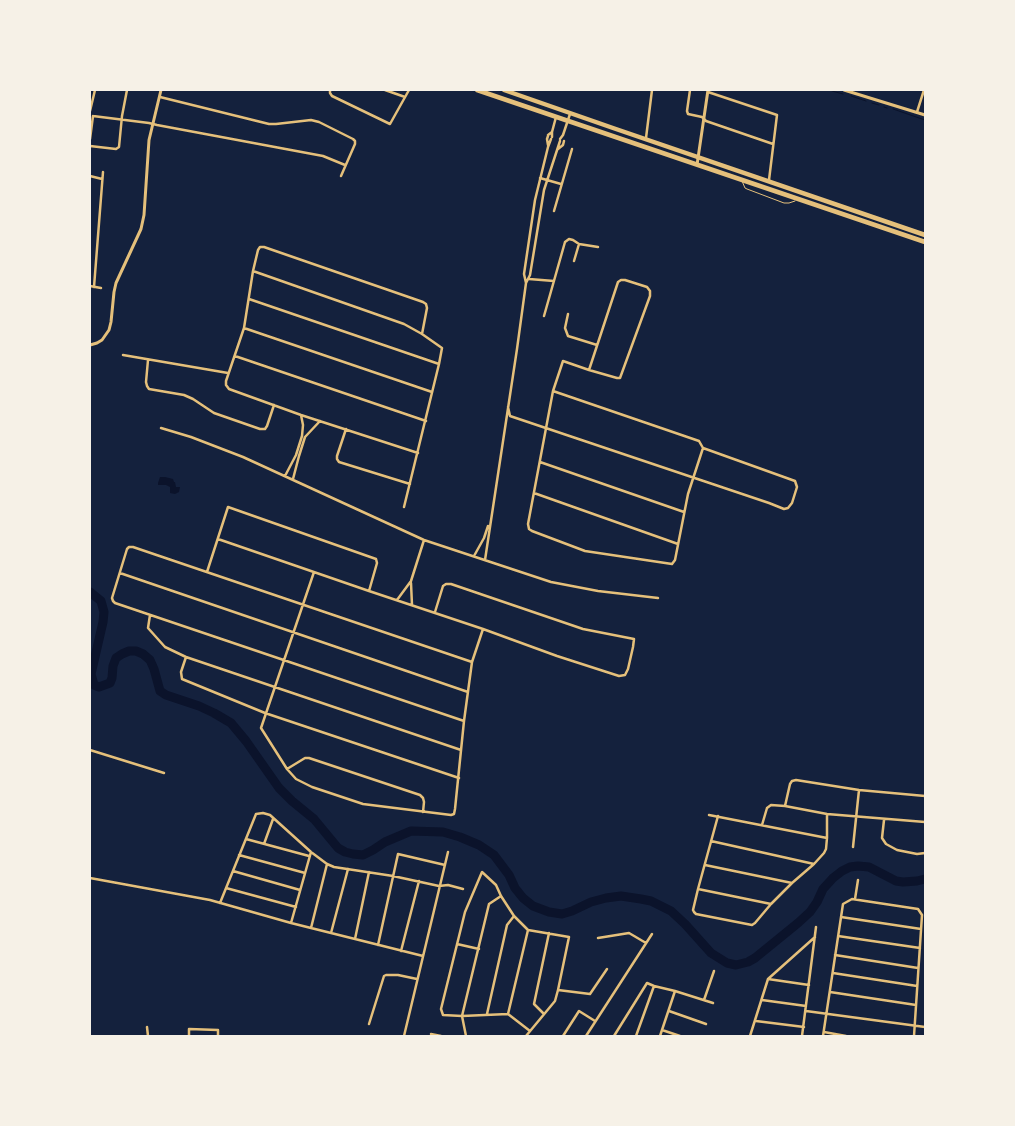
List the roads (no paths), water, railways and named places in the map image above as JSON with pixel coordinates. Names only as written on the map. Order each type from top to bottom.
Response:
[{"type":"highway","points":[[477,90],[925,242]]},
{"type":"highway","points":[[504,90],[925,235]]},
{"type":"street","points":[[90,139],[91,114],[95,90]]},
{"type":"street","points":[[90,146],[118,148],[128,90]]},
{"type":"street","points":[[90,345],[101,341],[109,330],[112,322],[116,283],[141,229],[144,215],[149,140],[161,90]]},
{"type":"street","points":[[330,90],[331,95],[390,124],[409,90]]},
{"type":"street","points":[[385,90],[405,97]]},
{"type":"street","points":[[646,140],[652,90]]},
{"type":"street","points":[[690,90],[687,113],[773,144]]},
{"type":"street","points":[[844,90],[925,115]]},
{"type":"street","points":[[917,112],[924,90]]},
{"type":"street","points":[[697,165],[708,91],[777,114],[768,177],[769,182]]},
{"type":"street","points":[[160,97],[268,124],[316,121],[355,141],[341,176]]},
{"type":"street","points":[[526,283],[529,279],[547,180],[570,113]]},
{"type":"street","points":[[91,114],[149,122],[322,156],[345,165]]},
{"type":"street","points":[[485,560],[526,283],[524,274],[535,200],[556,117]]},
{"type":"street","points":[[548,147],[547,139],[552,132]]},
{"type":"street","points":[[557,150],[564,140],[563,135]]},
{"type":"street","points":[[554,211],[572,148]]},
{"type":"street","points":[[94,287],[103,172]]},
{"type":"street","points":[[90,176],[102,178]]},
{"type":"street","points":[[540,178],[561,184]]},
{"type":"street","points":[[530,236],[536,237]]},
{"type":"street","points":[[544,316],[565,242],[570,239],[579,244],[598,247]]},
{"type":"street","points":[[574,261],[579,244]]},
{"type":"street","points":[[418,453],[301,415],[229,388],[226,385],[226,380],[244,328],[253,271],[260,247],[423,302],[427,308],[422,334]]},
{"type":"street","points":[[253,271],[404,324],[442,348],[404,507]]},
{"type":"street","points":[[529,279],[554,281]]},
{"type":"street","points":[[589,370],[618,282],[625,280],[647,287],[650,291],[650,296],[620,378],[589,370],[563,361],[553,391],[528,524],[529,529],[585,550],[672,564],[675,560],[688,494],[703,448]]},
{"type":"street","points":[[90,286],[101,288]]},
{"type":"street","points":[[249,299],[439,364]]},
{"type":"street","points":[[568,314],[565,328],[568,336],[597,345]]},
{"type":"street","points":[[244,328],[432,392]]},
{"type":"street","points":[[123,355],[228,373]]},
{"type":"street","points":[[234,356],[426,421]]},
{"type":"street","points":[[148,360],[147,386],[149,389],[193,399],[214,413],[260,430],[265,429],[267,426],[274,405]]},
{"type":"street","points":[[508,407],[510,416],[769,503],[784,510],[792,503],[797,487],[795,481],[703,448],[699,441],[553,391]]},
{"type":"street","points":[[293,480],[302,436],[303,425],[301,415]]},
{"type":"street","points":[[285,476],[305,437],[320,421]]},
{"type":"street","points":[[161,428],[243,457],[424,540],[551,582],[598,591],[658,598]]},
{"type":"street","points":[[346,429],[337,456],[339,462],[410,484]]},
{"type":"street","points":[[540,462],[684,512]]},
{"type":"street","points":[[534,493],[678,544]]},
{"type":"street","points":[[207,572],[228,507],[376,559],[377,563],[369,591]]},
{"type":"street","points":[[474,556],[490,523]]},
{"type":"street","points":[[218,539],[619,676],[625,675],[628,669],[634,638],[583,629],[451,584],[443,586],[435,612]]},
{"type":"street","points":[[397,600],[411,581],[424,540]]},
{"type":"street","points":[[464,721],[115,603],[112,598],[127,549],[132,547],[472,662]]},
{"type":"street","points":[[314,572],[261,725],[262,731],[287,769],[296,779],[312,787],[363,804],[454,814],[472,662],[483,629]]},
{"type":"street","points":[[120,573],[468,692]]},
{"type":"street","points":[[411,581],[412,605]]},
{"type":"street","points":[[150,615],[148,628],[165,647],[186,657],[461,750]]},
{"type":"street","points":[[186,657],[181,672],[182,679],[265,712],[459,778]]},
{"type":"street","points":[[90,750],[164,773]]},
{"type":"street","points":[[287,769],[305,758],[310,758],[420,796],[424,802],[423,812]]},
{"type":"street","points":[[785,806],[790,784],[796,780],[859,790],[925,796]]},
{"type":"street","points":[[853,847],[859,790]]},
{"type":"street","points":[[762,825],[768,806],[771,805],[827,814],[925,822]]},
{"type":"street","points":[[220,903],[256,814],[263,812],[274,819],[327,864],[463,889]]},
{"type":"street","points":[[718,816],[693,910],[696,914],[752,925],[824,853],[827,838],[827,814]]},
{"type":"street","points":[[709,815],[827,838]]},
{"type":"street","points":[[264,844],[274,819]]},
{"type":"street","points":[[884,820],[882,838],[886,844],[896,850],[917,854],[925,853]]},
{"type":"street","points":[[246,839],[309,856]]},
{"type":"street","points":[[711,841],[814,864]]},
{"type":"street","points":[[291,923],[311,852]]},
{"type":"street","points":[[404,1036],[448,852]]},
{"type":"street","points":[[378,945],[398,854],[445,865]]},
{"type":"street","points":[[239,855],[305,873]]},
{"type":"street","points":[[311,928],[327,864]]},
{"type":"street","points":[[705,864],[792,883]]},
{"type":"street","points":[[331,933],[348,869]]},
{"type":"street","points":[[233,871],[300,890]]},
{"type":"street","points":[[355,939],[369,872]]},
{"type":"street","points":[[526,1036],[555,1001],[569,937],[528,930],[514,916],[496,885],[482,872],[465,912],[441,1009],[443,1014],[462,1016],[508,1014],[530,1031]]},
{"type":"street","points":[[90,878],[210,900],[291,923],[423,956]]},
{"type":"street","points":[[855,899],[858,880]]},
{"type":"street","points":[[401,951],[419,881]]},
{"type":"street","points":[[226,888],[296,907]]},
{"type":"street","points":[[698,889],[771,904]]},
{"type":"street","points":[[466,1036],[462,1016],[489,904],[501,896]]},
{"type":"street","points":[[846,1036],[824,1034],[843,904],[855,899],[918,909],[922,915],[914,1036]]},
{"type":"street","points":[[487,1014],[507,925],[514,916]]},
{"type":"street","points":[[841,917],[921,929]]},
{"type":"street","points":[[802,1036],[816,927]]},
{"type":"street","points":[[508,1014],[528,930]]},
{"type":"street","points":[[544,1014],[534,1004],[549,933]]},
{"type":"street","points":[[598,938],[629,933],[646,943]]},
{"type":"street","points":[[586,1036],[652,934]]},
{"type":"street","points":[[838,936],[920,948]]},
{"type":"street","points":[[750,1036],[768,978],[815,937]]},
{"type":"street","points":[[457,944],[478,949]]},
{"type":"street","points":[[835,955],[918,968]]},
{"type":"street","points":[[558,990],[590,994],[607,969]]},
{"type":"street","points":[[704,1000],[714,971]]},
{"type":"street","points":[[833,973],[917,986]]},
{"type":"street","points":[[369,1024],[384,976],[398,975],[417,979]]},
{"type":"street","points":[[768,978],[809,984]]},
{"type":"street","points":[[614,1036],[648,983],[712,1003]]},
{"type":"street","points":[[636,1036],[654,986]]},
{"type":"street","points":[[660,1036],[675,991]]},
{"type":"street","points":[[830,992],[916,1005]]},
{"type":"street","points":[[762,1000],[806,1006]]},
{"type":"street","points":[[563,1036],[579,1011],[596,1021]]},
{"type":"street","points":[[668,1011],[706,1024]]},
{"type":"street","points":[[806,1011],[925,1027]]},
{"type":"street","points":[[755,1021],[804,1027]]},
{"type":"street","points":[[147,1027],[148,1036]]},
{"type":"street","points":[[189,1036],[190,1029],[218,1030],[218,1036]]},
{"type":"street","points":[[662,1030],[680,1036]]},
{"type":"street","points":[[431,1034],[441,1036]]},
{"type":"lane","points":[[742,180],[746,189],[784,203],[799,199]]},
{"type":"water","points":[[160,477],[173,479],[176,487],[180,487],[179,492],[175,494],[170,493],[170,487],[158,485]]},
{"type":"waterway","points":[[832,91],[843,94]]},
{"type":"waterway","points":[[851,96],[866,101]]},
{"type":"waterway","points":[[872,103],[879,105]]},
{"type":"waterway","points":[[893,109],[925,120]]},
{"type":"waterway","points":[[90,592],[101,601],[104,612],[91,674],[94,685],[99,687],[110,683],[116,658],[122,654],[129,651],[143,654],[150,660],[160,691],[166,695],[199,706],[231,723],[279,788],[314,819],[338,848],[345,852],[363,855],[385,842],[411,831],[443,832],[479,845],[494,855],[509,875],[515,888],[533,906],[549,912],[562,914],[606,898],[621,896],[651,901],[671,911],[711,953],[727,963],[736,965],[755,958],[798,923],[810,912],[823,889],[833,878],[850,867],[869,867],[896,881],[925,879]]}]
